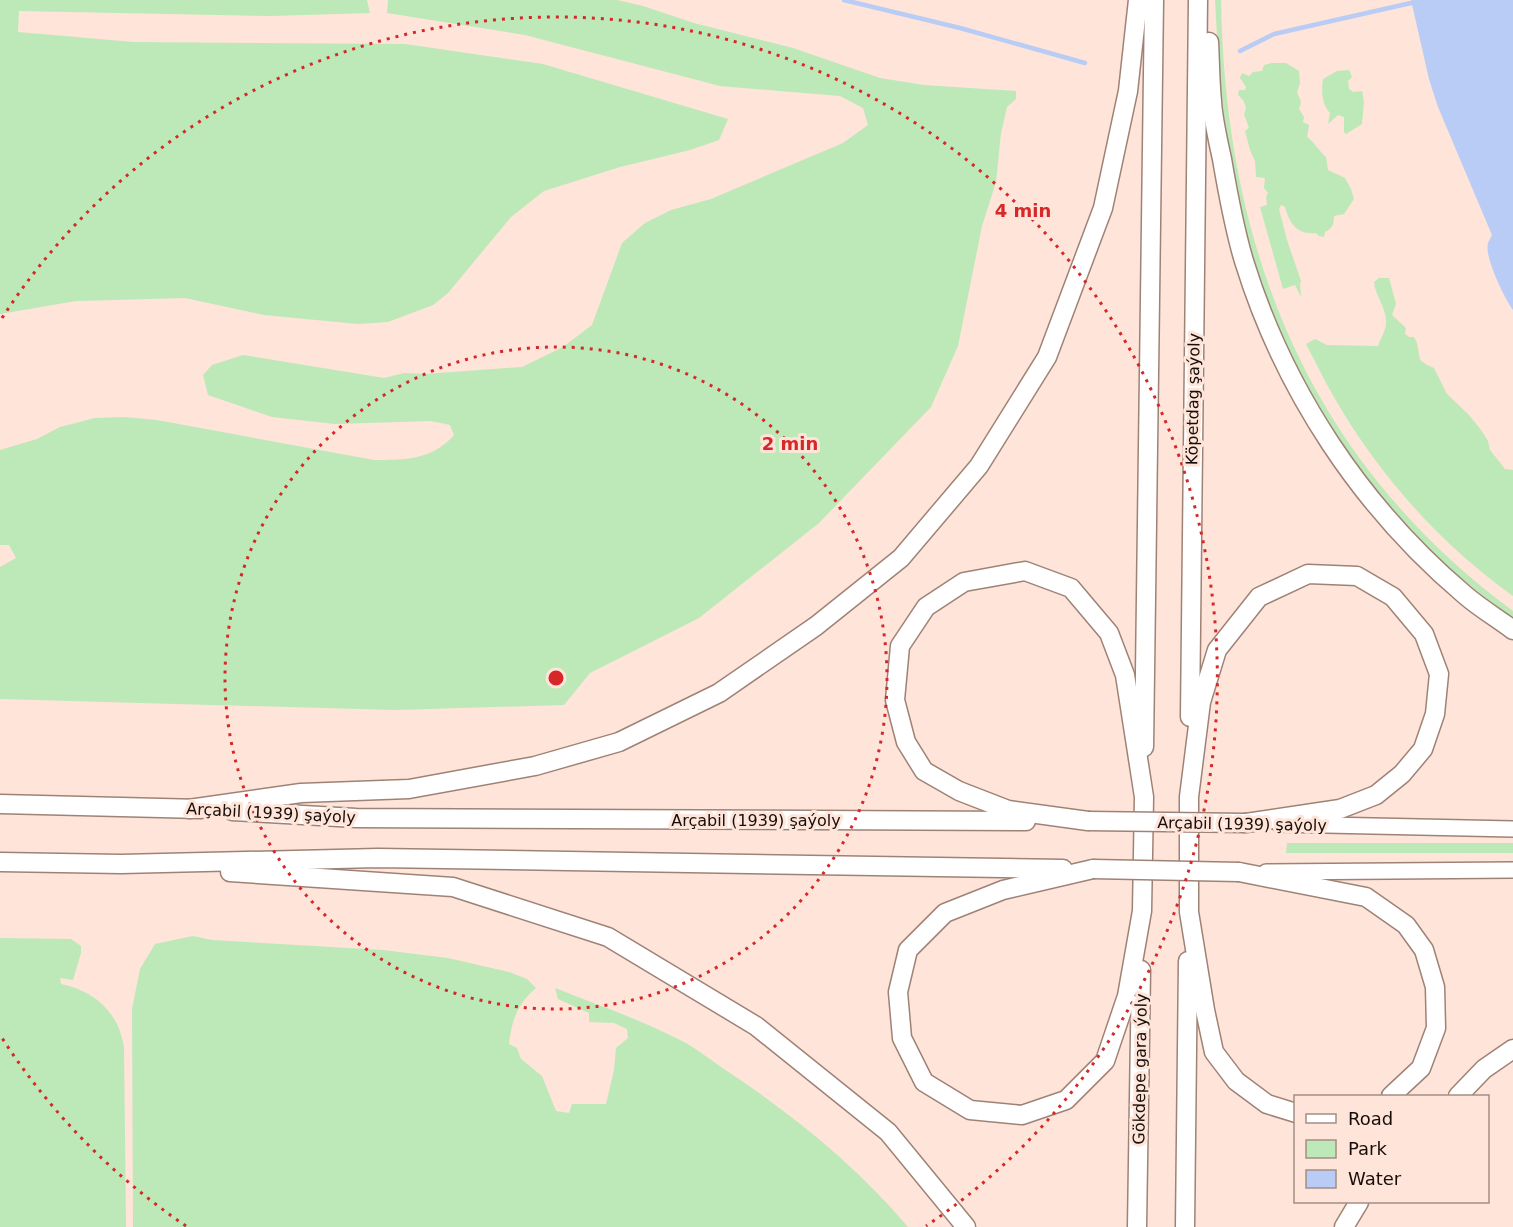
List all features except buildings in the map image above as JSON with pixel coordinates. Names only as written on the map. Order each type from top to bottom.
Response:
[{"type":"main road","points":[[189,809],[301,793],[410,789],[535,766],[619,742],[719,693],[816,626],[900,558],[979,466],[1047,357],[1103,208],[1128,91],[1138,0]]},
{"type":"main road","points":[[1093,870],[1003,890],[945,913],[908,950],[898,992],[902,1038],[924,1082],[970,1110],[1022,1115],[1066,1100],[1105,1061],[1127,996],[1142,911],[1154,0]]},
{"type":"main road","name":"Köpetdag şaýoly","points":[[1189,797],[1198,0]]},
{"type":"main road","points":[[1207,0],[1212,102],[1230,206],[1244,261],[1259,304],[1288,371],[1317,424],[1374,503],[1419,552],[1466,596],[1513,630]]},
{"type":"main road","points":[[1088,821],[1008,810],[959,791],[924,771],[906,742],[895,700],[900,646],[926,607],[964,582],[1025,571],[1071,588],[1109,633],[1125,675],[1144,796]]},
{"type":"main road","points":[[1185,1227],[1189,797],[1200,702],[1217,650],[1259,597],[1308,574],[1357,576],[1393,597],[1424,634],[1439,674],[1435,714],[1423,749],[1402,774],[1376,795],[1340,809],[1246,823]]},
{"type":"main road","name":"Arçabil (1939) şaýoly","points":[[0,804],[189,809],[356,818],[1246,823]]},
{"type":"main road","points":[[0,862],[121,864],[378,858],[1239,872],[1366,897],[1406,926],[1424,950],[1435,987],[1436,1028],[1421,1068],[1392,1095]]},
{"type":"main road","points":[[121,864],[453,887],[608,937],[756,1026],[888,1132],[966,1227]]},
{"type":"main road","name":"Gökdepe gara ýoly","points":[[1137,1227],[1142,911]]},
{"type":"main road","points":[[1189,912],[1204,1010],[1214,1053],[1236,1081],[1267,1104],[1294,1112]]},
{"type":"main road","points":[[1459,1095],[1484,1070],[1513,1049]]},
{"type":"main road","points":[[1344,1227],[1358,1203]]},
{"type":"street","name":"Arçabil (1939) şaýoly","points":[[1246,823],[1513,829]]},
{"type":"street","points":[[0,868],[121,864]]},
{"type":"street","points":[[1239,872],[1513,870]]},
{"type":"green space","points":[[0,0],[367,0],[370,13],[271,16],[19,11],[18,32],[134,42],[405,44],[543,64],[728,119],[719,140],[544,191],[511,217],[448,293],[433,305],[388,322],[358,324],[264,315],[185,298],[76,301],[0,314]]},
{"type":"green space","points":[[388,0],[617,0],[694,23],[793,48],[880,78],[924,85],[1016,91],[1016,99],[1007,107],[1001,133],[996,182],[982,226],[958,346],[931,407],[819,523],[699,618],[590,673],[564,705],[395,710],[0,699],[0,567],[16,558],[9,545],[0,545],[0,450],[37,439],[60,427],[95,418],[124,417],[157,420],[374,460],[407,459],[427,454],[446,443],[454,435],[450,425],[431,421],[335,424],[272,417],[208,395],[203,375],[212,365],[243,355],[384,378],[404,373],[425,374],[522,367],[563,347],[592,325],[622,243],[645,223],[671,210],[711,199],[843,143],[868,125],[863,108],[840,96],[720,86],[525,35],[387,13]]},
{"type":"green space","points":[[1215,0],[1221,0],[1226,92],[1240,180],[1261,263],[1292,343],[1332,417],[1382,487],[1442,552],[1513,611],[1513,619],[1444,563],[1388,504],[1356,463],[1328,420],[1302,376],[1279,329],[1245,232],[1234,181],[1219,68]]},
{"type":"green space","points":[[1286,63],[1299,71],[1300,83],[1297,92],[1301,102],[1299,109],[1304,117],[1303,122],[1309,125],[1307,137],[1326,157],[1328,170],[1345,178],[1354,199],[1344,214],[1334,216],[1332,226],[1325,232],[1324,237],[1299,230],[1289,219],[1285,207],[1281,205],[1279,209],[1287,240],[1301,281],[1301,297],[1295,285],[1283,289],[1260,207],[1267,205],[1268,193],[1264,188],[1265,178],[1256,177],[1255,161],[1245,131],[1249,128],[1244,114],[1244,101],[1238,95],[1239,90],[1245,90],[1246,87],[1240,78],[1242,73],[1249,76],[1253,72],[1262,71],[1264,65]]},
{"type":"green space","points":[[1349,70],[1352,77],[1348,81],[1349,89],[1353,92],[1362,91],[1364,102],[1362,124],[1346,134],[1344,117],[1338,115],[1328,124],[1330,113],[1324,102],[1322,88],[1323,79],[1337,71]]},
{"type":"green space","points":[[1379,278],[1389,278],[1396,304],[1392,315],[1406,328],[1405,334],[1414,337],[1420,360],[1434,368],[1447,394],[1481,430],[1488,441],[1490,450],[1505,469],[1513,470],[1513,596],[1460,554],[1391,480],[1351,426],[1306,344],[1315,339],[1327,345],[1378,346],[1386,323],[1385,312],[1374,282]]},
{"type":"green space","points":[[1287,843],[1513,843],[1513,853],[1286,853]]},
{"type":"green space","points":[[193,936],[212,940],[383,950],[448,958],[509,972],[527,979],[536,988],[524,1000],[516,1013],[509,1044],[517,1048],[521,1059],[542,1076],[556,1111],[569,1113],[572,1104],[606,1104],[614,1070],[616,1048],[628,1038],[627,1029],[614,1023],[589,1022],[589,1013],[558,999],[555,988],[630,1017],[700,1052],[798,1122],[867,1182],[908,1227],[133,1227],[132,1009],[140,969],[155,944]]},
{"type":"green space","points":[[0,938],[71,939],[81,946],[73,980],[60,978],[61,984],[94,997],[107,1009],[118,1026],[124,1046],[126,1227],[0,1227]]},
{"type":"water","points":[[1411,0],[1513,0],[1513,310],[1489,258],[1488,243],[1492,235],[1438,107],[1429,79]]},
{"type":"waterway","points":[[844,0],[960,28],[1085,63]]},
{"type":"waterway","points":[[1240,51],[1274,34],[1411,3]]}]
